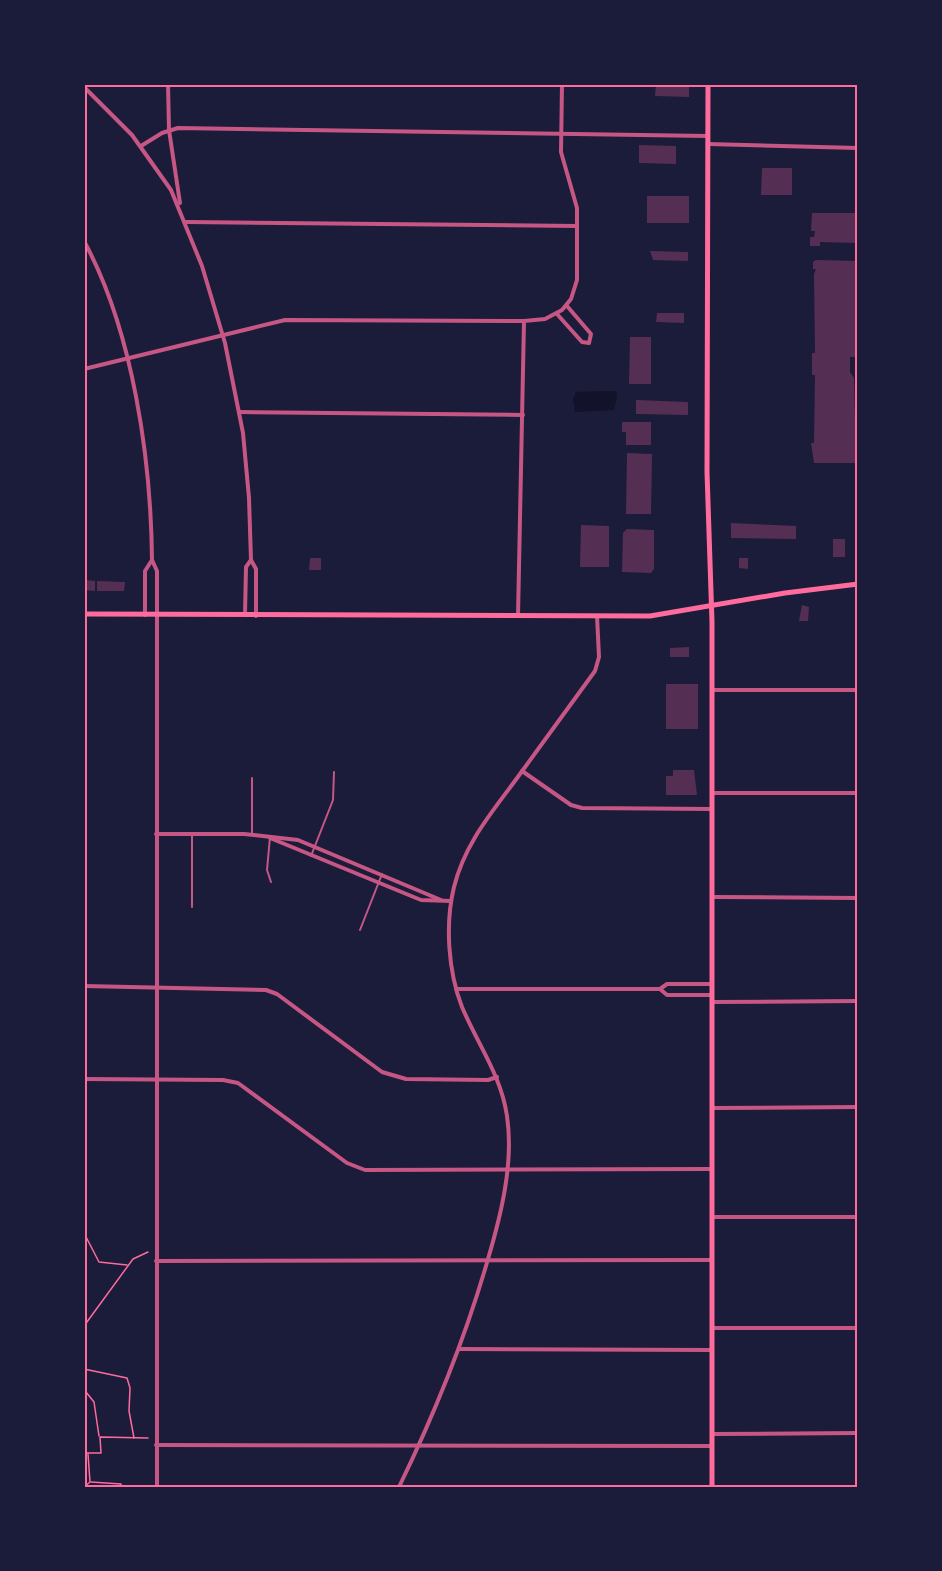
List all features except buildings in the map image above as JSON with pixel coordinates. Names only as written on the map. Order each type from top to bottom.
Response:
[{"type":"main road","points":[[708,84],[707,472],[712,606],[713,897],[712,1487]]},
{"type":"main road","points":[[84,614],[657,615],[785,593],[858,584]]},
{"type":"street","points":[[168,84],[169,130],[180,207]]},
{"type":"street","points":[[84,369],[223,334],[295,319],[524,321],[545,319],[557,314],[567,306],[577,280],[578,226],[575,193],[562,159],[562,84]]},
{"type":"street","points":[[84,87],[114,114],[141,146],[180,207],[223,334],[239,412],[249,498],[251,560],[256,569],[256,616]]},
{"type":"street","points":[[141,146],[169,130],[708,136]]},
{"type":"street","points":[[708,144],[858,148]]},
{"type":"street","points":[[186,222],[578,226]]},
{"type":"street","points":[[84,241],[101,278],[126,358],[137,407],[147,472],[152,560],[157,571],[157,1487]]},
{"type":"street","points":[[557,314],[582,342],[589,343],[591,334],[567,306]]},
{"type":"street","points":[[518,616],[524,321]]},
{"type":"street","points":[[239,412],[523,415]]},
{"type":"street","points":[[145,615],[145,572],[152,560]]},
{"type":"street","points":[[244,616],[246,567],[251,560]]},
{"type":"street","points":[[399,1487],[460,1349],[497,1231],[507,1170],[507,1116],[497,1077],[463,1009],[456,989],[449,935],[451,901],[458,873],[475,834],[595,671],[599,657],[597,616]]},
{"type":"street","points":[[712,690],[858,690]]},
{"type":"street","points":[[522,771],[571,805],[582,808],[712,809]]},
{"type":"street","points":[[712,793],[858,794]]},
{"type":"street","points":[[156,834],[252,835],[298,840],[441,900]]},
{"type":"street","points":[[270,837],[421,900],[451,901]]},
{"type":"street","points":[[713,897],[858,898]]},
{"type":"street","points":[[456,989],[660,989],[667,984],[712,984]]},
{"type":"street","points":[[84,986],[255,989],[271,992],[382,1072],[397,1078],[488,1080],[497,1077]]},
{"type":"street","points":[[660,989],[667,995],[712,995]]},
{"type":"street","points":[[712,1002],[858,1001]]},
{"type":"street","points":[[84,1078],[223,1080],[238,1083],[347,1163],[359,1168],[712,1169]]},
{"type":"street","points":[[712,1108],[858,1107]]},
{"type":"street","points":[[712,1217],[858,1217]]},
{"type":"street","points":[[156,1261],[712,1260]]},
{"type":"street","points":[[712,1328],[858,1328]]},
{"type":"street","points":[[460,1349],[712,1350]]},
{"type":"street","points":[[712,1434],[858,1433]]},
{"type":"street","points":[[156,1445],[712,1446]]},
{"type":"lane","points":[[311,856],[333,800],[334,772]]},
{"type":"lane","points":[[252,778],[252,835]]},
{"type":"lane","points":[[192,834],[192,907]]},
{"type":"lane","points":[[270,837],[267,870],[271,882]]},
{"type":"lane","points":[[360,930],[382,874]]},
{"type":"path","points":[[84,1233],[99,1262],[128,1265]]},
{"type":"path","points":[[84,1325],[133,1259],[148,1252]]},
{"type":"path","points":[[84,1369],[127,1378],[130,1388],[129,1411],[134,1438]]},
{"type":"path","points":[[84,1383],[86,1392],[94,1402],[101,1453],[84,1453]]},
{"type":"path","points":[[100,1437],[147,1438]]},
{"type":"path","points":[[88,1453],[90,1482]]},
{"type":"path","points":[[84,1487],[90,1482],[120,1485],[120,1487]]},
{"type":"shaded area","points":[[616,391],[614,410],[575,412],[573,399],[576,392]]}]
